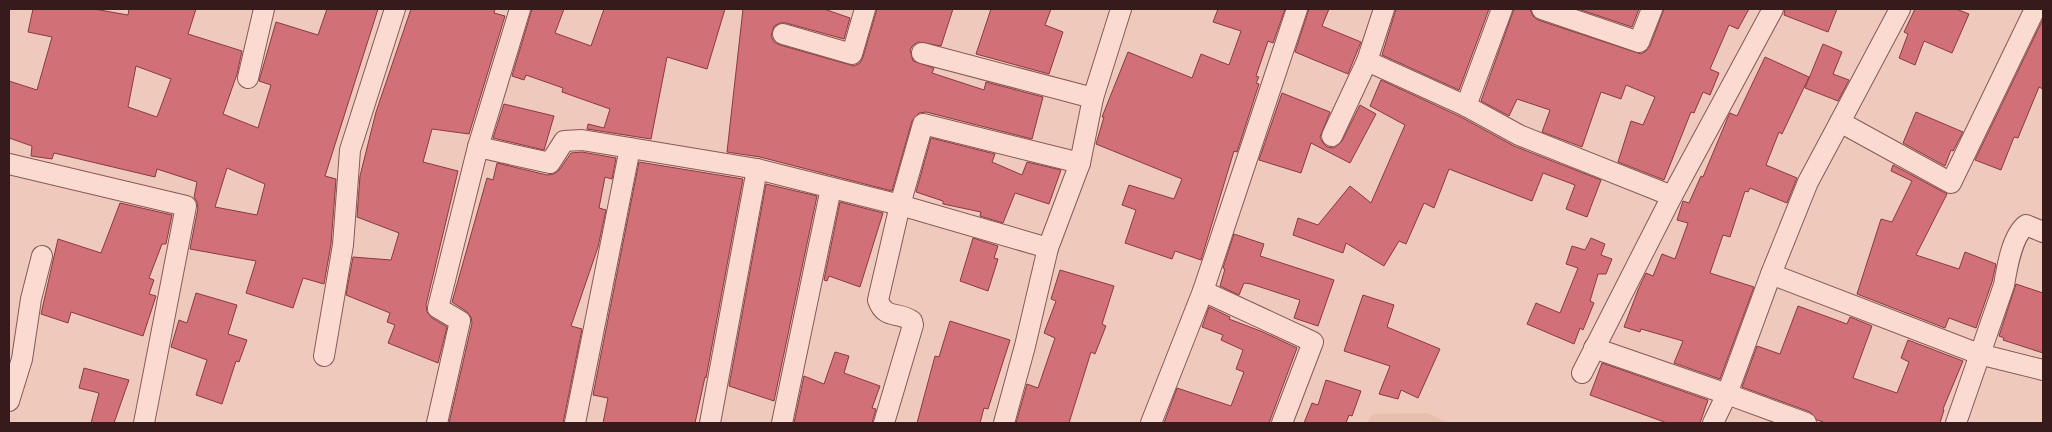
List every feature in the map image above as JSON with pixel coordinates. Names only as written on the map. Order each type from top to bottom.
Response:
[{"type":"street","points":[[248,78],[264,9]]},
{"type":"street","points":[[324,356],[343,245],[350,150],[395,9]]},
{"type":"street","points":[[438,423],[460,321],[438,308],[478,147],[520,9]]},
{"type":"street","points":[[783,34],[852,54],[865,9]]},
{"type":"street","points":[[1004,423],[1025,346],[1048,248],[1080,162],[1093,98],[1121,9]]},
{"type":"street","points":[[1151,423],[1203,291],[1297,9]]},
{"type":"street","points":[[1332,136],[1367,61],[1384,9]]},
{"type":"street","points":[[1466,106],[1502,9]]},
{"type":"street","points":[[1542,9],[1639,42],[1652,9]]},
{"type":"street","points":[[1582,373],[1672,196],[1773,9]]},
{"type":"street","points":[[1714,423],[1727,394],[1771,274],[1808,182],[1900,9]]},
{"type":"street","points":[[1840,122],[1951,183],[2035,9]]},
{"type":"street","points":[[922,53],[1093,98]]},
{"type":"street","points":[[1367,61],[1466,106],[1519,134],[1672,196]]},
{"type":"street","points":[[884,423],[913,325],[912,321],[908,318],[886,313],[878,300],[900,205],[924,124],[1080,162]]},
{"type":"street","points":[[478,147],[550,163],[564,141],[582,140],[757,169],[900,205],[1048,248]]},
{"type":"street","points":[[575,423],[630,148]]},
{"type":"street","points":[[9,164],[186,206],[144,423]]},
{"type":"street","points":[[710,423],[757,169]]},
{"type":"street","points":[[782,423],[830,188]]},
{"type":"street","points":[[1956,423],[2004,285],[2008,261],[2020,229],[2026,225],[2043,232]]},
{"type":"street","points":[[9,401],[22,360],[31,299],[42,256]]},
{"type":"street","points":[[1771,274],[1979,354],[2043,370]]},
{"type":"street","points":[[1203,291],[1313,342],[1282,423]]},
{"type":"street","points":[[1594,348],[1806,423]]},
{"type":"shaded area","points":[[1426,413],[1450,423],[1367,423],[1373,414]]},
{"type":"building","points":[[33,9],[94,9],[128,15],[129,9],[196,9],[188,34],[242,51],[237,74],[223,114],[258,128],[271,85],[259,81],[276,22],[318,35],[327,9],[378,9],[325,176],[336,179],[331,244],[324,284],[303,278],[293,308],[246,293],[256,261],[190,249],[198,208],[194,197],[197,182],[157,169],[155,177],[54,153],[52,159],[31,156],[32,146],[9,138],[9,81],[37,90],[52,37],[28,32]],"holes":[[[136,66],[171,79],[157,117],[128,107]],[[227,168],[265,184],[257,215],[215,207]]]},
{"type":"building","points":[[411,9],[495,9],[494,13],[505,16],[469,134],[432,129],[423,162],[458,171],[426,305],[427,312],[432,318],[447,327],[438,363],[388,343],[395,325],[387,322],[390,313],[346,295],[353,257],[391,260],[399,233],[357,217],[360,176],[376,112]]},
{"type":"building","points":[[532,9],[564,9],[555,33],[591,46],[604,9],[725,9],[707,69],[667,57],[651,139],[587,129],[588,124],[604,128],[610,109],[562,92],[563,88],[526,75],[524,80],[512,76]]},
{"type":"building","points":[[743,9],[824,9],[850,18],[844,39],[786,23],[774,26],[771,36],[774,42],[780,45],[854,66],[860,63],[863,57],[877,9],[953,9],[941,46],[918,42],[910,50],[913,61],[934,68],[932,73],[984,90],[986,82],[1043,97],[1032,139],[926,112],[919,113],[912,121],[892,191],[760,157],[727,152]]},
{"type":"building","points":[[991,9],[1051,9],[1045,25],[1063,32],[1049,74],[976,54]]},
{"type":"building","points":[[1218,9],[1285,9],[1273,43],[1268,41],[1256,76],[1259,77],[1256,83],[1259,84],[1237,152],[1234,151],[1201,260],[1175,251],[1172,259],[1125,243],[1136,210],[1122,205],[1129,185],[1174,199],[1182,179],[1096,144],[1104,117],[1102,117],[1128,52],[1192,78],[1201,54],[1229,65],[1241,31],[1213,22]]},
{"type":"building","points":[[1309,9],[1329,9],[1322,26],[1361,42],[1348,74],[1295,52]]},
{"type":"building","points":[[1396,9],[1489,9],[1459,90],[1382,55]]},
{"type":"building","points":[[1514,9],[1530,9],[1533,16],[1538,20],[1641,54],[1650,46],[1664,9],[1749,9],[1738,29],[1729,25],[1710,69],[1719,73],[1710,95],[1703,92],[1694,113],[1691,112],[1664,180],[1618,162],[1631,121],[1643,125],[1655,97],[1626,85],[1621,99],[1601,92],[1582,147],[1542,132],[1550,110],[1517,99],[1509,116],[1481,101]]},
{"type":"building","points":[[1578,9],[1639,9],[1632,27]]},
{"type":"building","points":[[1785,9],[1837,9],[1828,32],[1784,15]]},
{"type":"building","points":[[1915,9],[1956,9],[1969,14],[1952,53],[1924,41],[1915,65],[1899,58],[1908,34],[1904,32]]},
{"type":"building","points":[[2043,19],[2043,89],[2039,87],[2018,138],[2014,137],[2001,170],[1975,160]]},
{"type":"building","points":[[1823,44],[1842,52],[1833,74],[1849,80],[1838,101],[1805,88]]},
{"type":"building","points":[[1765,57],[1809,77],[1782,134],[1779,132],[1766,165],[1797,178],[1787,203],[1750,188],[1748,192],[1745,191],[1730,237],[1723,235],[1710,273],[1754,287],[1720,379],[1674,363],[1683,341],[1641,329],[1640,332],[1624,327],[1646,273],[1653,276],[1662,254],[1675,259],[1688,223],[1677,220],[1683,201],[1689,203],[1701,176],[1703,177],[1730,113],[1737,116]]},
{"type":"building","points":[[1381,80],[1461,117],[1514,146],[1601,180],[1587,217],[1566,209],[1575,185],[1543,173],[1532,201],[1449,169],[1434,208],[1424,203],[1406,244],[1399,241],[1384,266],[1346,243],[1343,253],[1293,235],[1298,218],[1318,225],[1350,186],[1371,203],[1405,125],[1370,106]]},
{"type":"building","points":[[1282,93],[1330,112],[1320,137],[1327,147],[1334,148],[1342,141],[1360,105],[1376,114],[1350,163],[1311,143],[1301,173],[1259,160]]},
{"type":"building","points":[[504,104],[554,116],[544,150],[493,138]]},
{"type":"building","points":[[1916,112],[1963,132],[1953,151],[1951,150],[1945,166],[1903,143]]},
{"type":"building","points":[[931,138],[995,154],[992,162],[1022,175],[1027,162],[1061,170],[1049,204],[1015,193],[1003,223],[980,216],[981,212],[943,204],[943,201],[916,192]]},
{"type":"building","points":[[582,152],[616,158],[612,179],[605,177],[599,208],[606,210],[598,247],[571,326],[582,329],[563,423],[449,423],[472,323],[471,317],[466,311],[452,302],[487,178],[493,180],[497,163],[547,175],[554,174],[560,169],[571,153]]},
{"type":"building","points":[[639,162],[743,179],[706,378],[695,423],[603,423],[608,398],[593,395]]},
{"type":"building","points":[[1893,165],[1947,194],[1916,255],[1959,269],[1965,252],[1996,264],[1992,282],[1976,328],[1949,318],[1945,328],[1857,294],[1881,219],[1892,222],[1912,181],[1891,171]]},
{"type":"building","points":[[766,184],[817,196],[774,401],[729,386]]},
{"type":"building","points":[[840,202],[883,213],[860,287],[829,276],[827,281],[824,280]]},
{"type":"building","points":[[120,203],[172,215],[166,244],[162,244],[149,278],[154,280],[149,294],[156,296],[143,336],[71,312],[68,323],[41,314],[58,239],[101,253]]},
{"type":"building","points":[[1234,234],[1264,244],[1260,256],[1334,280],[1318,326],[1294,318],[1300,300],[1251,284],[1244,283],[1239,295],[1220,286],[1225,269],[1223,268]]},
{"type":"building","points":[[973,238],[998,246],[994,258],[998,259],[988,291],[960,281]]},
{"type":"building","points":[[1591,238],[1605,244],[1601,255],[1612,259],[1606,274],[1598,274],[1590,301],[1594,303],[1583,330],[1580,328],[1574,344],[1527,324],[1536,303],[1560,313],[1578,268],[1566,264],[1572,246],[1585,250]]},
{"type":"building","points":[[1060,270],[1114,286],[1102,324],[1106,326],[1095,354],[1091,352],[1069,423],[1016,423],[1027,384],[1038,388],[1055,338],[1044,333],[1056,301],[1051,299]]},
{"type":"building","points":[[2016,284],[2043,293],[2043,353],[2003,340],[2004,338],[1999,336]]},
{"type":"building","points":[[196,293],[237,305],[228,334],[247,340],[239,362],[236,361],[222,404],[196,395],[207,360],[171,347],[179,320],[187,323]]},
{"type":"building","points":[[1363,295],[1394,305],[1387,327],[1440,349],[1418,398],[1401,390],[1398,399],[1379,394],[1390,366],[1344,351]]},
{"type":"building","points":[[1798,306],[1847,324],[1850,317],[1872,326],[1853,378],[1897,393],[1909,362],[1901,358],[1908,340],[1963,361],[1943,409],[1940,423],[1826,423],[1817,420],[1810,412],[1742,387],[1757,346],[1780,354]]},
{"type":"building","points":[[1209,307],[1230,317],[1229,319],[1297,348],[1269,423],[1164,423],[1177,388],[1231,406],[1244,372],[1236,369],[1243,350],[1221,340],[1223,335],[1202,327]]},
{"type":"building","points":[[950,321],[1010,340],[988,409],[984,408],[980,423],[917,423],[935,356],[939,357]]},
{"type":"building","points":[[835,352],[849,356],[844,373],[880,386],[872,408],[876,409],[872,423],[794,423],[804,376],[824,384]]},
{"type":"building","points":[[1602,363],[1708,400],[1700,423],[1667,423],[1590,395]]},
{"type":"building","points":[[84,368],[129,380],[114,423],[91,423],[99,393],[79,388]]},
{"type":"building","points":[[1326,380],[1361,391],[1352,416],[1349,415],[1346,423],[1304,423],[1312,403],[1318,405]]}]
